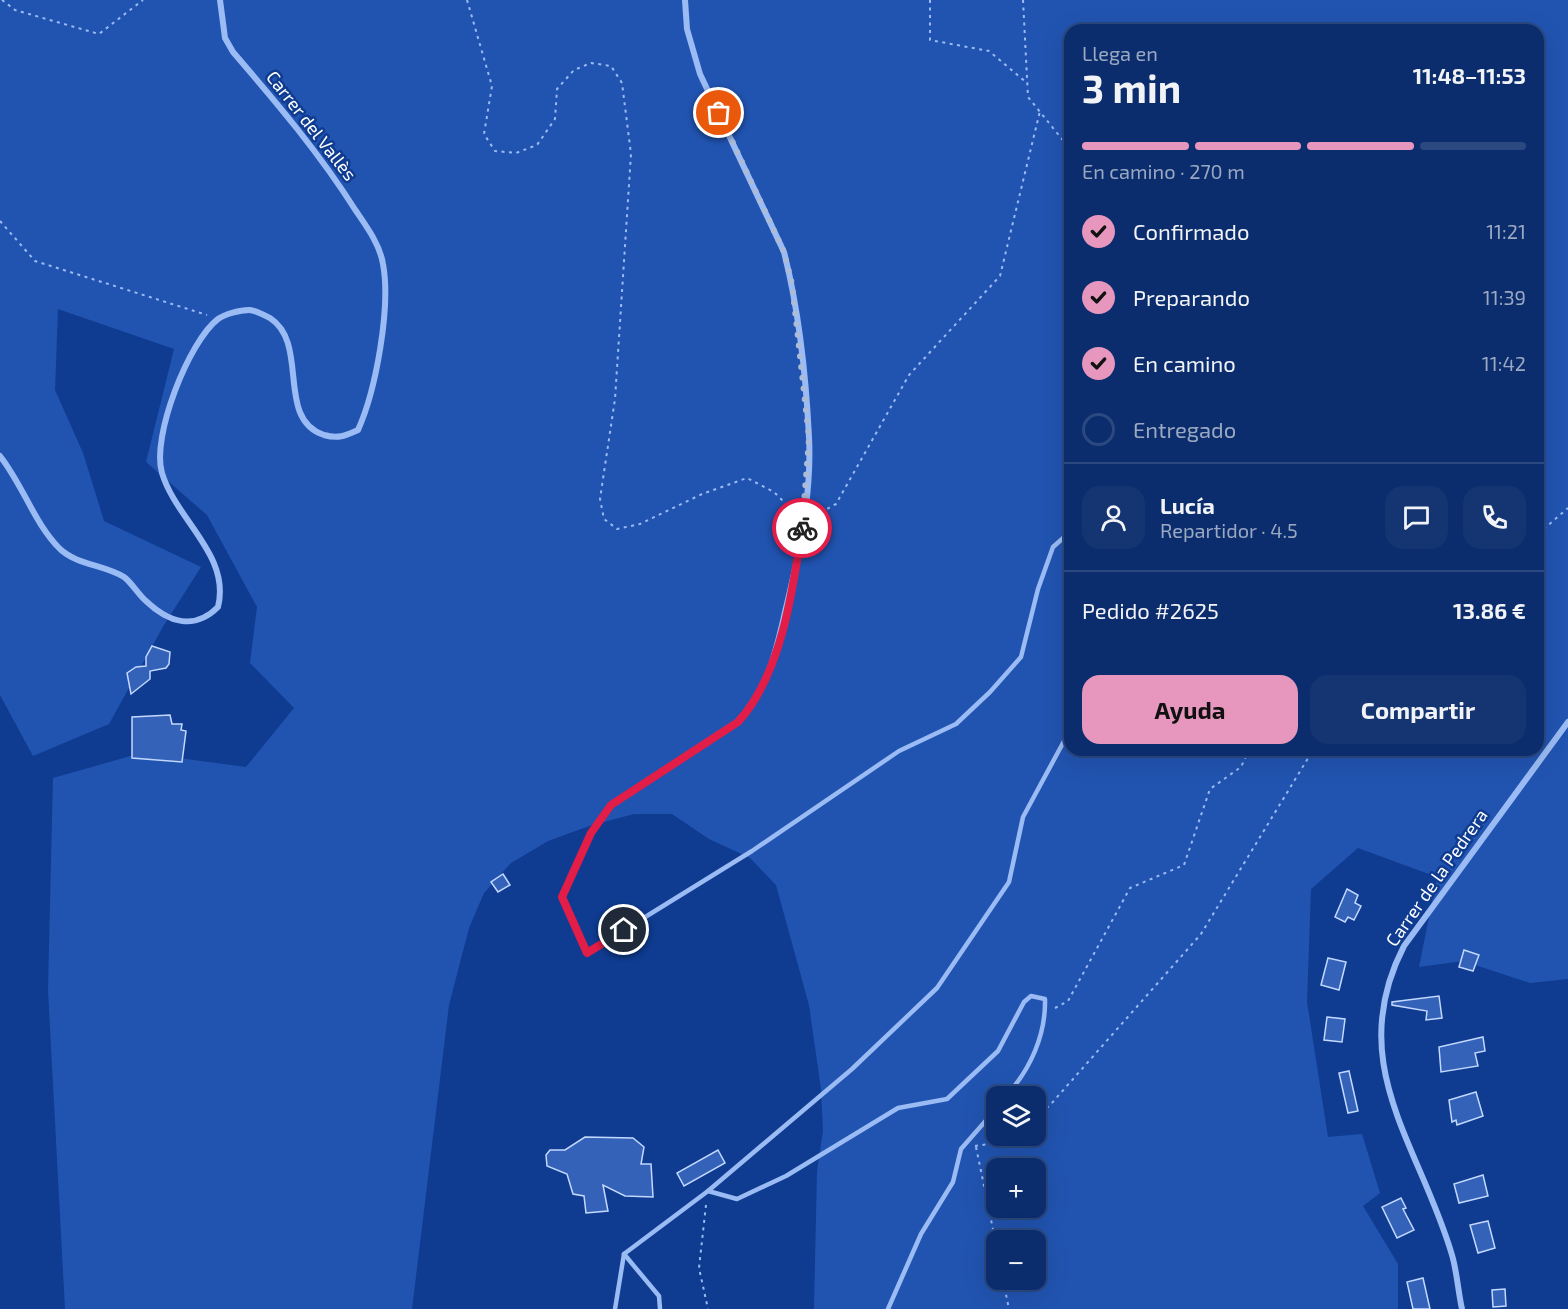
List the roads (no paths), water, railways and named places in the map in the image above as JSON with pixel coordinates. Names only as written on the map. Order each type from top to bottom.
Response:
[{"type":"street","name":"Carrer del Vallès","points":[[0,456],[11,470],[36,516],[61,550],[126,579],[144,600],[170,618],[198,621],[208,617],[218,607],[221,580],[206,548],[162,475],[159,459],[164,422],[177,388],[204,337],[218,319],[234,312],[249,310],[278,324],[290,346],[294,393],[303,418],[315,432],[336,438],[358,430],[373,390],[385,297],[383,263],[375,240],[327,165],[233,52],[225,38],[220,0]]},
{"type":"street","points":[[611,805],[738,722],[752,707],[766,682],[780,636],[804,521],[809,438],[792,284],[784,252],[700,74],[687,29],[685,0]]},
{"type":"street","name":"Carrer de la Pedrera","points":[[1544,755],[1568,722]]},
{"type":"street","name":"Carrer de la Pedrera","points":[[1462,1309],[1452,1256],[1399,1126],[1385,1077],[1381,1015],[1390,972],[1404,945],[1543,756]]},
{"type":"lane","points":[[611,805],[591,833],[562,897],[587,953],[753,851],[899,751],[956,724],[990,692],[1020,657],[1038,589],[1053,547],[1064,537]]},
{"type":"lane","points":[[615,1309],[624,1254],[708,1191],[852,1069],[937,988],[1009,882],[1023,817],[1064,741]]},
{"type":"lane","points":[[708,1191],[737,1199],[786,1176],[898,1108],[947,1100],[998,1051],[1024,1002],[1031,996],[1045,999],[1044,1029],[1021,1079],[1015,1086]]},
{"type":"lane","points":[[888,1309],[921,1234],[953,1182],[960,1149],[986,1120]]},
{"type":"lane","points":[[624,1254],[659,1296],[660,1309]]}]
